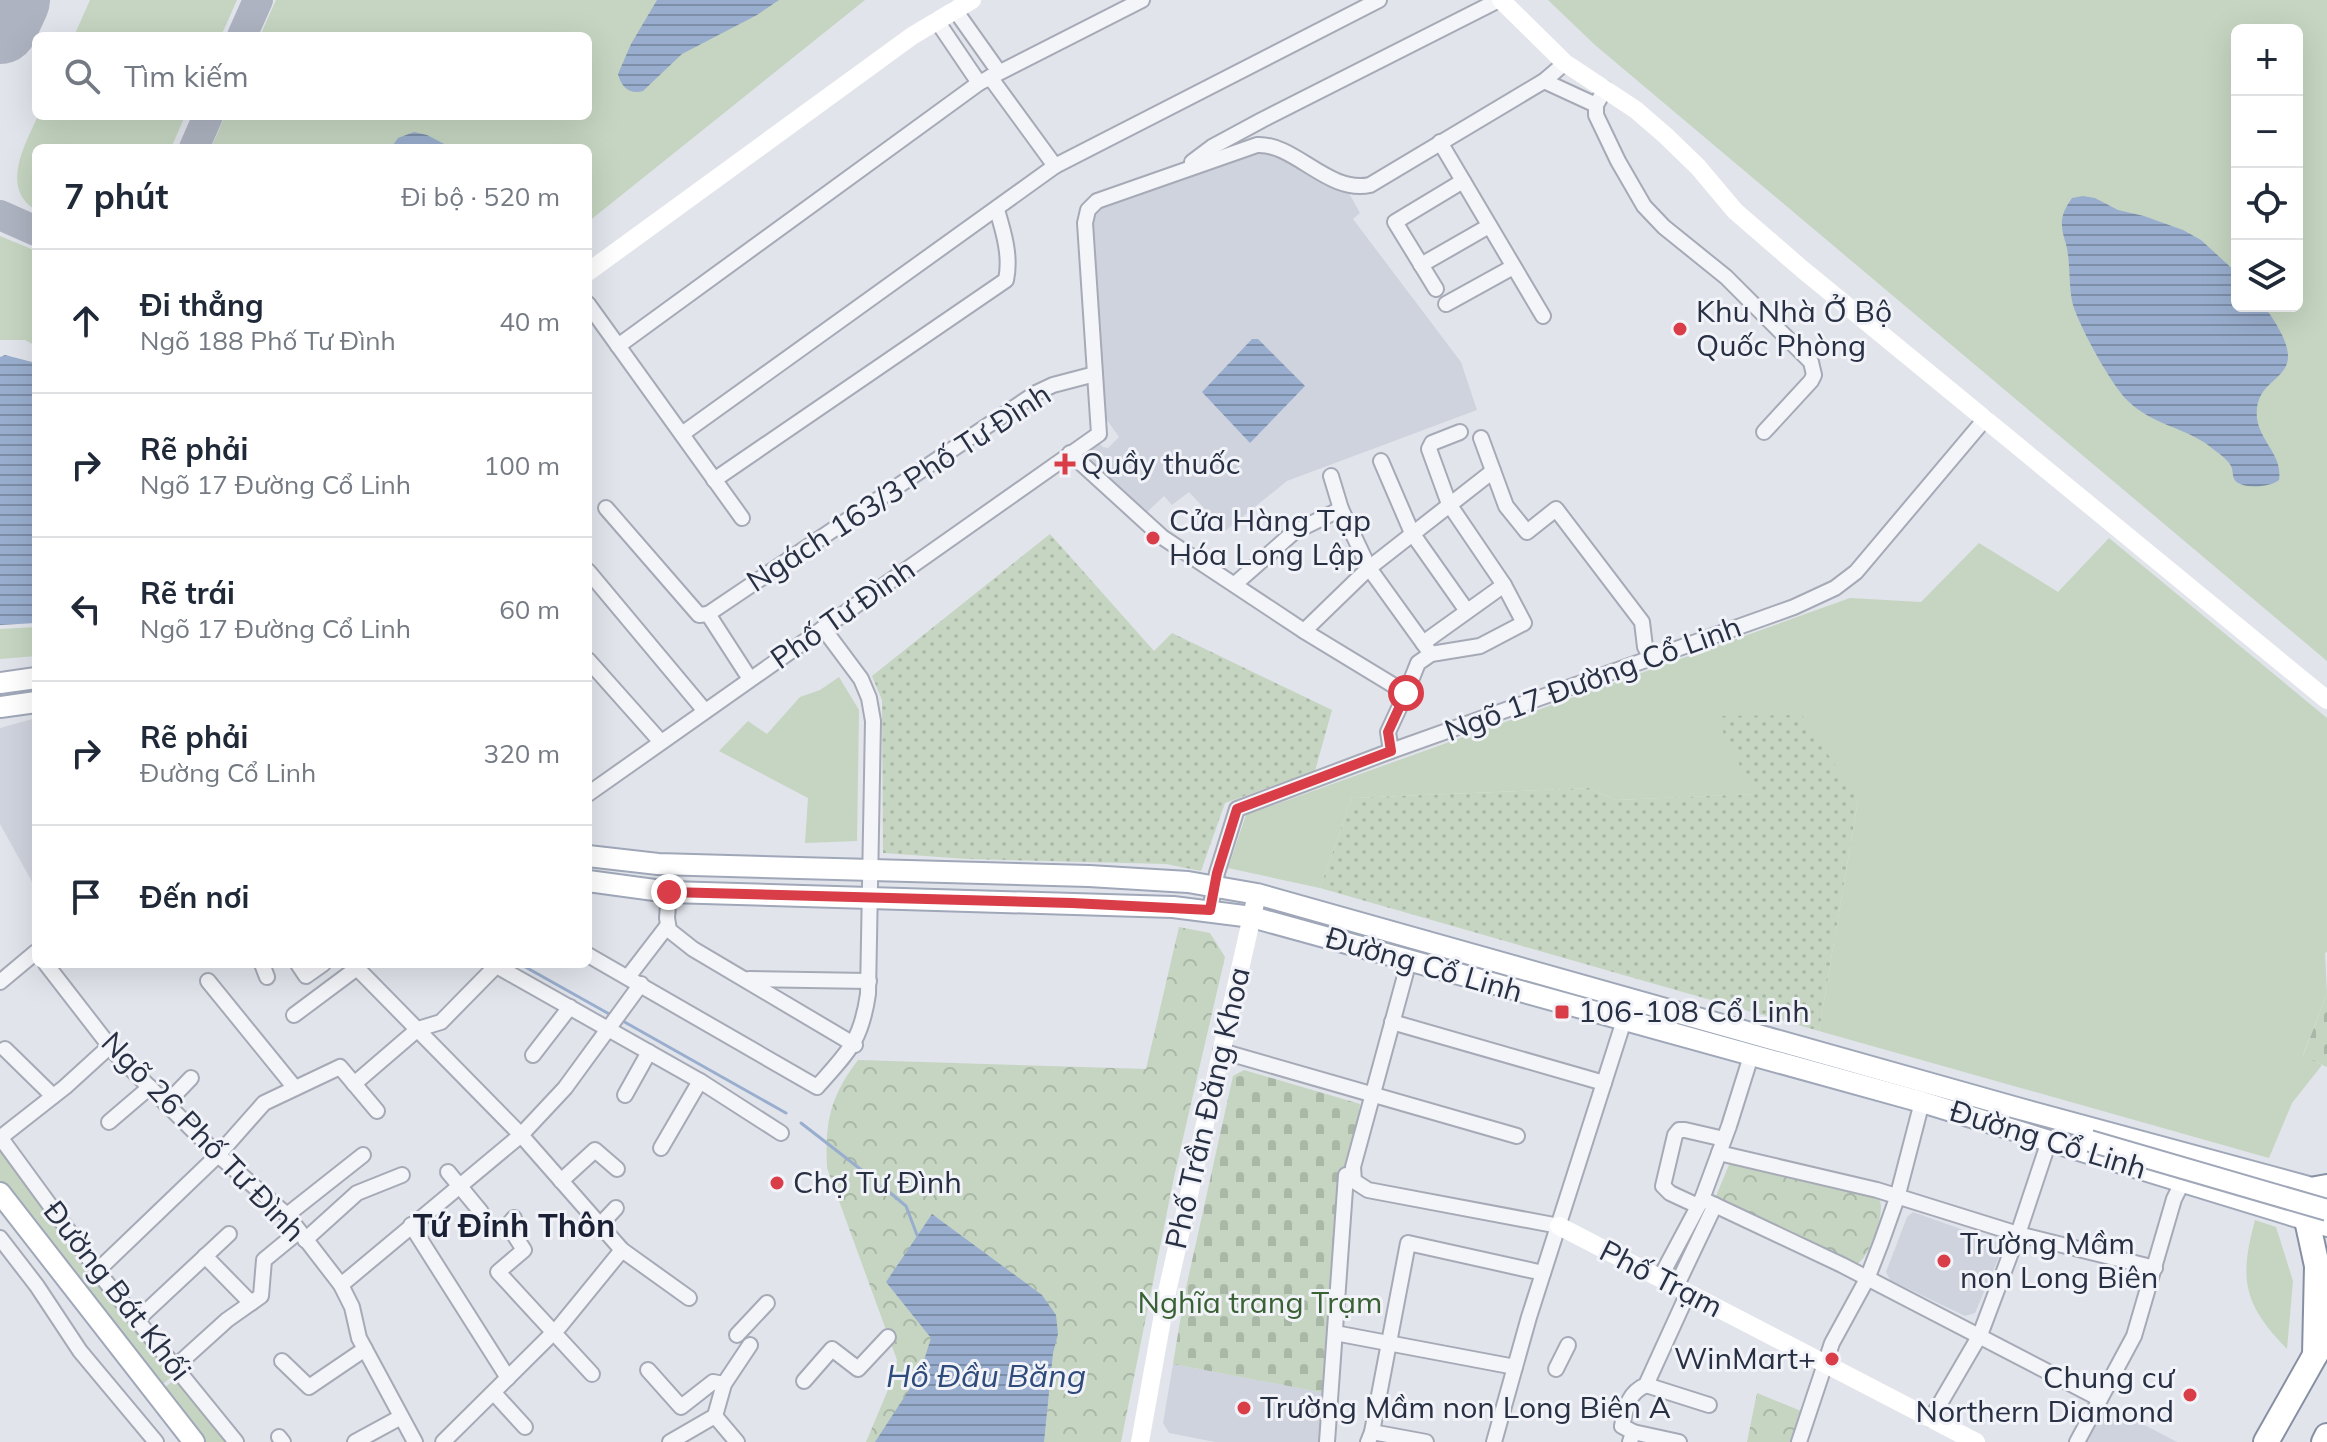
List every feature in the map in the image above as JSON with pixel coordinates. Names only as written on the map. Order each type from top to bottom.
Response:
[{"type":"highway","points":[[2266,1442],[2321,1345],[2317,1266],[2322,1204]]},
{"type":"highway","points":[[2324,1442],[2327,1436]]},
{"type":"main road","points":[[0,683],[32,679]]},
{"type":"main road","points":[[0,707],[32,703]]},
{"type":"main road","name":"Đường Cổ Linh","points":[[592,856],[658,864],[1089,876],[1214,885],[1257,894],[1631,1001],[2014,1118],[2322,1204]]},
{"type":"main road","name":"Đường Cổ Linh","points":[[592,882],[669,892],[1072,903],[1210,910],[1252,917],[1922,1102],[2014,1118],[2049,1141],[2183,1181],[2322,1204]]},
{"type":"main road","points":[[2014,1118],[2322,1204]]},
{"type":"main road","points":[[0,1193],[194,1442]]},
{"type":"street","points":[[592,269],[937,21],[972,0]]},
{"type":"street","points":[[618,346],[989,77],[1142,0]]},
{"type":"street","points":[[682,434],[1055,166],[1379,0]]},
{"type":"street","points":[[1180,171],[1212,147],[1262,120],[1500,0],[1601,97],[1666,136],[1698,167],[1735,211],[2327,700]]},
{"type":"street","points":[[955,10],[989,77]]},
{"type":"street","points":[[937,21],[989,77],[1055,166]]},
{"type":"street","points":[[1095,374],[1085,223],[1088,210],[1102,198],[1264,144],[1276,147],[1325,175],[1361,186],[1370,185],[1544,81],[1565,63]]},
{"type":"street","points":[[1544,81],[1601,97]]},
{"type":"street","points":[[1601,97],[1596,115],[1644,206],[1664,227],[1726,277],[1811,362],[1814,375],[1811,381],[1764,432]]},
{"type":"street","points":[[1262,120],[1276,147]]},
{"type":"street","points":[[1440,142],[1543,316]]},
{"type":"street","points":[[1436,289],[1395,222],[1463,181]]},
{"type":"street","points":[[714,480],[1006,280],[1009,268],[997,210]]},
{"type":"street","points":[[1421,265],[1489,226]]},
{"type":"street","points":[[1446,304],[1513,267]]},
{"type":"street","points":[[592,310],[742,518]]},
{"type":"street","name":"Phố Tư Đình","points":[[592,791],[1099,434],[1095,374]]},
{"type":"street","name":"Ngách 163/3 Phố Tư Đình","points":[[708,614],[1036,393],[1053,385],[1095,374]]},
{"type":"street","name":"Ngõ 17 Đường Cổ Linh","points":[[1210,910],[1214,885],[1237,809],[1803,604],[1856,572],[1985,419]]},
{"type":"street","points":[[1427,649],[1480,646],[1524,623],[1504,585],[1449,504],[1430,446],[1460,432]]},
{"type":"street","points":[[1481,438],[1506,506],[1527,532],[1556,509],[1642,622],[1645,647],[1651,658]]},
{"type":"street","points":[[1070,453],[1162,537],[1304,631],[1406,693]]},
{"type":"street","points":[[1381,461],[1412,533],[1467,611]]},
{"type":"street","points":[[1304,631],[1369,568],[1493,471]]},
{"type":"street","points":[[1331,476],[1341,509],[1369,568],[1427,649]]},
{"type":"street","points":[[606,508],[699,615],[708,614],[750,679]]},
{"type":"street","points":[[1235,584],[1294,532],[1341,509]]},
{"type":"street","points":[[592,576],[705,711]]},
{"type":"street","points":[[1391,751],[1388,732],[1427,649],[1467,611],[1504,585]]},
{"type":"street","points":[[592,957],[817,1087],[855,1045],[864,1022],[869,981],[875,743],[871,710],[861,679],[823,628]]},
{"type":"street","points":[[592,664],[661,742]]},
{"type":"street","points":[[669,892],[669,930],[693,949],[855,1045]]},
{"type":"street","name":"Phố Trần Đăng Khoa","points":[[1143,1441],[1167,1292],[1257,894]]},
{"type":"street","points":[[341,1285],[521,1135],[565,1088],[614,1021],[634,980],[668,925]]},
{"type":"street","points":[[0,982],[32,955]]},
{"type":"street","points":[[1409,961],[1353,1167],[1354,1181],[1359,1187],[1559,1226]]},
{"type":"street","name":"Ngõ 26 Phố Tư Đình","points":[[49,968],[110,1046],[218,1155],[287,1215],[341,1285],[352,1307],[359,1338],[415,1442]]},
{"type":"street","points":[[301,968],[306,976],[317,968]]},
{"type":"street","points":[[294,1015],[353,968]]},
{"type":"street","points":[[357,968],[521,1135],[622,1250],[689,1298]]},
{"type":"street","points":[[354,1084],[418,1029],[441,1022],[492,968]]},
{"type":"street","points":[[500,968],[570,1007],[614,1021],[649,1052],[781,1133]]},
{"type":"street","points":[[747,979],[869,981]]},
{"type":"street","points":[[208,981],[295,1088]]},
{"type":"street","points":[[1494,1442],[1543,1273],[1631,1001]]},
{"type":"street","points":[[533,1055],[570,1007]]},
{"type":"street","points":[[1392,1022],[1604,1083]]},
{"type":"street","points":[[0,1138],[110,1046]]},
{"type":"street","points":[[5,1049],[53,1096]]},
{"type":"street","points":[[1221,1051],[1517,1136]]},
{"type":"street","points":[[625,1095],[649,1052]]},
{"type":"street","points":[[1646,1385],[1675,1286],[1705,1203],[1751,1056]]},
{"type":"street","points":[[97,1271],[218,1155],[264,1103],[340,1067],[377,1111]]},
{"type":"street","points":[[166,1104],[191,1078]]},
{"type":"street","points":[[661,1148],[700,1081]]},
{"type":"street","points":[[109,1122],[150,1087]]},
{"type":"street","points":[[1799,1442],[1832,1343],[1867,1279],[1897,1198],[1922,1102]]},
{"type":"street","points":[[2100,1399],[1842,1265],[1705,1203],[1670,1193],[1663,1186],[1675,1135],[1679,1130],[1685,1130],[1722,1146],[2018,1234],[2155,1268]]},
{"type":"street","name":"Đường Bát Khối","points":[[0,1138],[97,1271],[236,1442]]},
{"type":"street","points":[[1931,1419],[1980,1335],[2049,1141]]},
{"type":"street","points":[[561,1181],[595,1150],[617,1169]]},
{"type":"street","points":[[287,1215],[363,1155]]},
{"type":"street","points":[[448,1172],[481,1212]]},
{"type":"street","points":[[175,1367],[227,1320],[261,1296],[264,1260],[302,1236],[357,1193],[402,1175]]},
{"type":"street","points":[[1327,1442],[1346,1175]]},
{"type":"street","points":[[2077,1442],[2134,1336],[2174,1199],[2183,1181]]},
{"type":"street","points":[[600,1225],[616,1208]]},
{"type":"street","points":[[514,1218],[508,1225],[524,1250],[498,1272],[592,1374]]},
{"type":"street","points":[[411,1225],[508,1378]]},
{"type":"street","name":"Phố Trạm","points":[[1559,1226],[1976,1442]]},
{"type":"street","points":[[137,1320],[229,1234]]},
{"type":"street","points":[[0,1238],[37,1286],[80,1351],[156,1442]]},
{"type":"street","points":[[1426,1442],[1370,1437],[1408,1243],[1543,1273]]},
{"type":"street","points":[[443,1442],[553,1333],[622,1250]]},
{"type":"street","points":[[205,1256],[251,1303]]},
{"type":"street","points":[[737,1335],[767,1303]]},
{"type":"street","points":[[1335,1333],[1515,1367]]},
{"type":"street","points":[[804,1381],[832,1349],[858,1369],[888,1337]]},
{"type":"street","points":[[670,1442],[715,1416],[724,1384],[750,1345]]},
{"type":"street","points":[[1556,1369],[1568,1345]]},
{"type":"street","points":[[282,1361],[309,1387],[365,1349]]},
{"type":"street","points":[[648,1370],[681,1407],[713,1382],[724,1384]]},
{"type":"street","points":[[1679,1442],[1632,1437],[1622,1426],[1627,1403],[1634,1390],[1646,1385],[1709,1405]]},
{"type":"street","points":[[494,1393],[525,1427]]},
{"type":"street","points":[[715,1416],[737,1442]]},
{"type":"street","points":[[355,1442],[401,1417]]},
{"type":"shaded area","points":[[1262,148],[1345,186],[1360,213],[1353,219],[1461,362],[1477,410],[1287,481],[1225,531],[1189,492],[1172,505],[1164,496],[1143,516],[1087,460],[1087,453],[1096,441],[1108,448],[1119,437],[1102,413],[1092,226],[1094,213],[1098,208]]},
{"type":"shaded area","points":[[32,719],[32,882],[0,824],[0,728]]},
{"type":"shaded area","name":"Trường Mầm non Long Biên","points":[[1913,1212],[2000,1243],[2002,1250],[1975,1313],[1965,1316],[1890,1280],[1886,1272],[1907,1217]]},
{"type":"shaded area","name":"Trường Mầm non Long Biên A","points":[[1173,1364],[1325,1393],[1319,1442],[1215,1442],[1169,1433],[1163,1423]]},
{"type":"shaded area","points":[[2106,1405],[2177,1442],[2085,1442]]},
{"type":"green space","points":[[90,0],[237,0],[223,32],[76,32]]},
{"type":"green space","points":[[276,0],[865,0],[592,219],[592,144],[213,144],[223,120],[592,120],[592,32],[262,32]]},
{"type":"green space","points":[[1548,0],[2327,0],[2327,661],[1595,45]]},
{"type":"green space","points":[[36,120],[183,120],[173,144],[32,144],[32,207],[19,190],[17,178],[22,153]]},
{"type":"green space","points":[[0,236],[32,249],[32,344],[25,340],[0,340]]},
{"type":"green space","points":[[1050,534],[1154,651],[1172,633],[1332,710],[1315,771],[1225,803],[1201,871],[1166,864],[968,859],[883,853],[882,700],[872,676]]},
{"type":"green space","points":[[2109,538],[2327,718],[2327,993],[2303,1055],[2322,1065],[2292,1103],[2269,1158],[1819,1031],[1858,800],[1755,794],[1616,800],[1589,788],[1352,798],[1320,888],[1228,868],[1246,815],[1850,598],[1921,602],[1979,543],[2058,592]]},
{"type":"green space","points":[[32,627],[32,656],[0,659],[0,629]]},
{"type":"green space","points":[[839,677],[859,710],[857,841],[805,843],[808,798],[719,751],[748,721],[767,734],[800,697],[820,690]]},
{"type":"green space","points":[[1802,715],[1858,800],[1819,1031],[1320,888],[1352,798],[1589,788],[1616,800],[1754,794],[1715,716]]},
{"type":"green space","points":[[1179,927],[1210,933],[1225,957],[1174,1177],[1121,1442],[866,1442],[895,1373],[897,1360],[827,1168],[831,1110],[841,1086],[858,1060],[1146,1069]]},
{"type":"green space","points":[[2327,993],[2327,1067],[2303,1056]]},
{"type":"green space","name":"Nghĩa trang Trạm","points":[[1244,1070],[1360,1104],[1325,1393],[1173,1364],[1184,1297],[1233,1076]]},
{"type":"green space","points":[[0,1151],[175,1374],[158,1388],[0,1180]]},
{"type":"green space","points":[[1731,1160],[1871,1193],[1880,1201],[1881,1208],[1874,1237],[1865,1256],[1854,1266],[1721,1203],[1716,1196]]},
{"type":"green space","points":[[2255,1220],[2276,1227],[2293,1281],[2287,1349],[2261,1318],[2248,1290],[2247,1259]]},
{"type":"green space","points":[[177,1377],[233,1442],[203,1442],[161,1391]]},
{"type":"green space","points":[[1757,1393],[1801,1411],[1791,1442],[1747,1442]]},
{"type":"water","points":[[657,0],[779,0],[757,15],[682,54],[643,91],[630,91],[621,83],[618,74],[631,44]]},
{"type":"water","points":[[414,132],[444,144],[394,144],[398,138]]},
{"type":"water","points":[[2072,198],[2095,198],[2118,210],[2183,230],[2201,240],[2231,268],[2231,312],[2268,312],[2281,332],[2288,351],[2287,364],[2264,390],[2258,402],[2257,418],[2278,463],[2279,480],[2259,486],[2238,483],[2231,466],[2221,455],[2198,439],[2137,409],[2114,383],[2082,328],[2071,298],[2062,220]]},
{"type":"water","points":[[1252,339],[1258,339],[1305,386],[1250,443],[1202,392]]},
{"type":"water","points":[[5,355],[32,362],[32,623],[0,625],[0,357]]},
{"type":"water","name":"Hồ Đầu Băng","points":[[932,1214],[1042,1295],[1056,1315],[1058,1334],[1053,1353],[1044,1442],[875,1442],[920,1373],[931,1338],[886,1282]]},
{"type":"waterway","points":[[527,968],[611,1015]]},
{"type":"waterway","points":[[621,1020],[786,1113]]},
{"type":"waterway","points":[[801,1123],[868,1175]]},
{"type":"waterway","points":[[882,1186],[906,1206],[917,1235]]},
{"type":"taxiway","points":[[244,32],[258,0]]},
{"type":"taxiway","points":[[196,144],[206,120]]},
{"type":"taxiway","points":[[0,215],[32,229]]},
{"type":"runway","points":[[0,26],[12,0]]},
{"type":"place","name":"Khu Nhà Ở Bộ Quốc Phòng","points":[[1680,329]]},
{"type":"place","name":"Quầy thuốc","points":[[1065,464]]},
{"type":"place","name":"Cửa Hàng Tạp Hóa Long Lập","points":[[1153,538]]},
{"type":"place","name":"106-108 Cổ Linh","points":[[1562,1012]]},
{"type":"place","name":"Chợ Tư Đình","points":[[777,1183]]},
{"type":"place","name":"Trường Mầm non Long Biên","points":[[1944,1261]]},
{"type":"place","name":"WinMart+","points":[[1832,1359]]},
{"type":"place","name":"Chung cư Northern Diamond","points":[[2190,1395]]},
{"type":"place","name":"Trường Mầm non Long Biên A","points":[[1244,1408]]},
{"type":"district","name":"Tứ Đỉnh Thôn","points":[[514,1226]]},
{"type":"route","points":[[669,892],[1072,903],[1210,910],[1217,873],[1237,809],[1391,751],[1388,732],[1406,693]]}]
